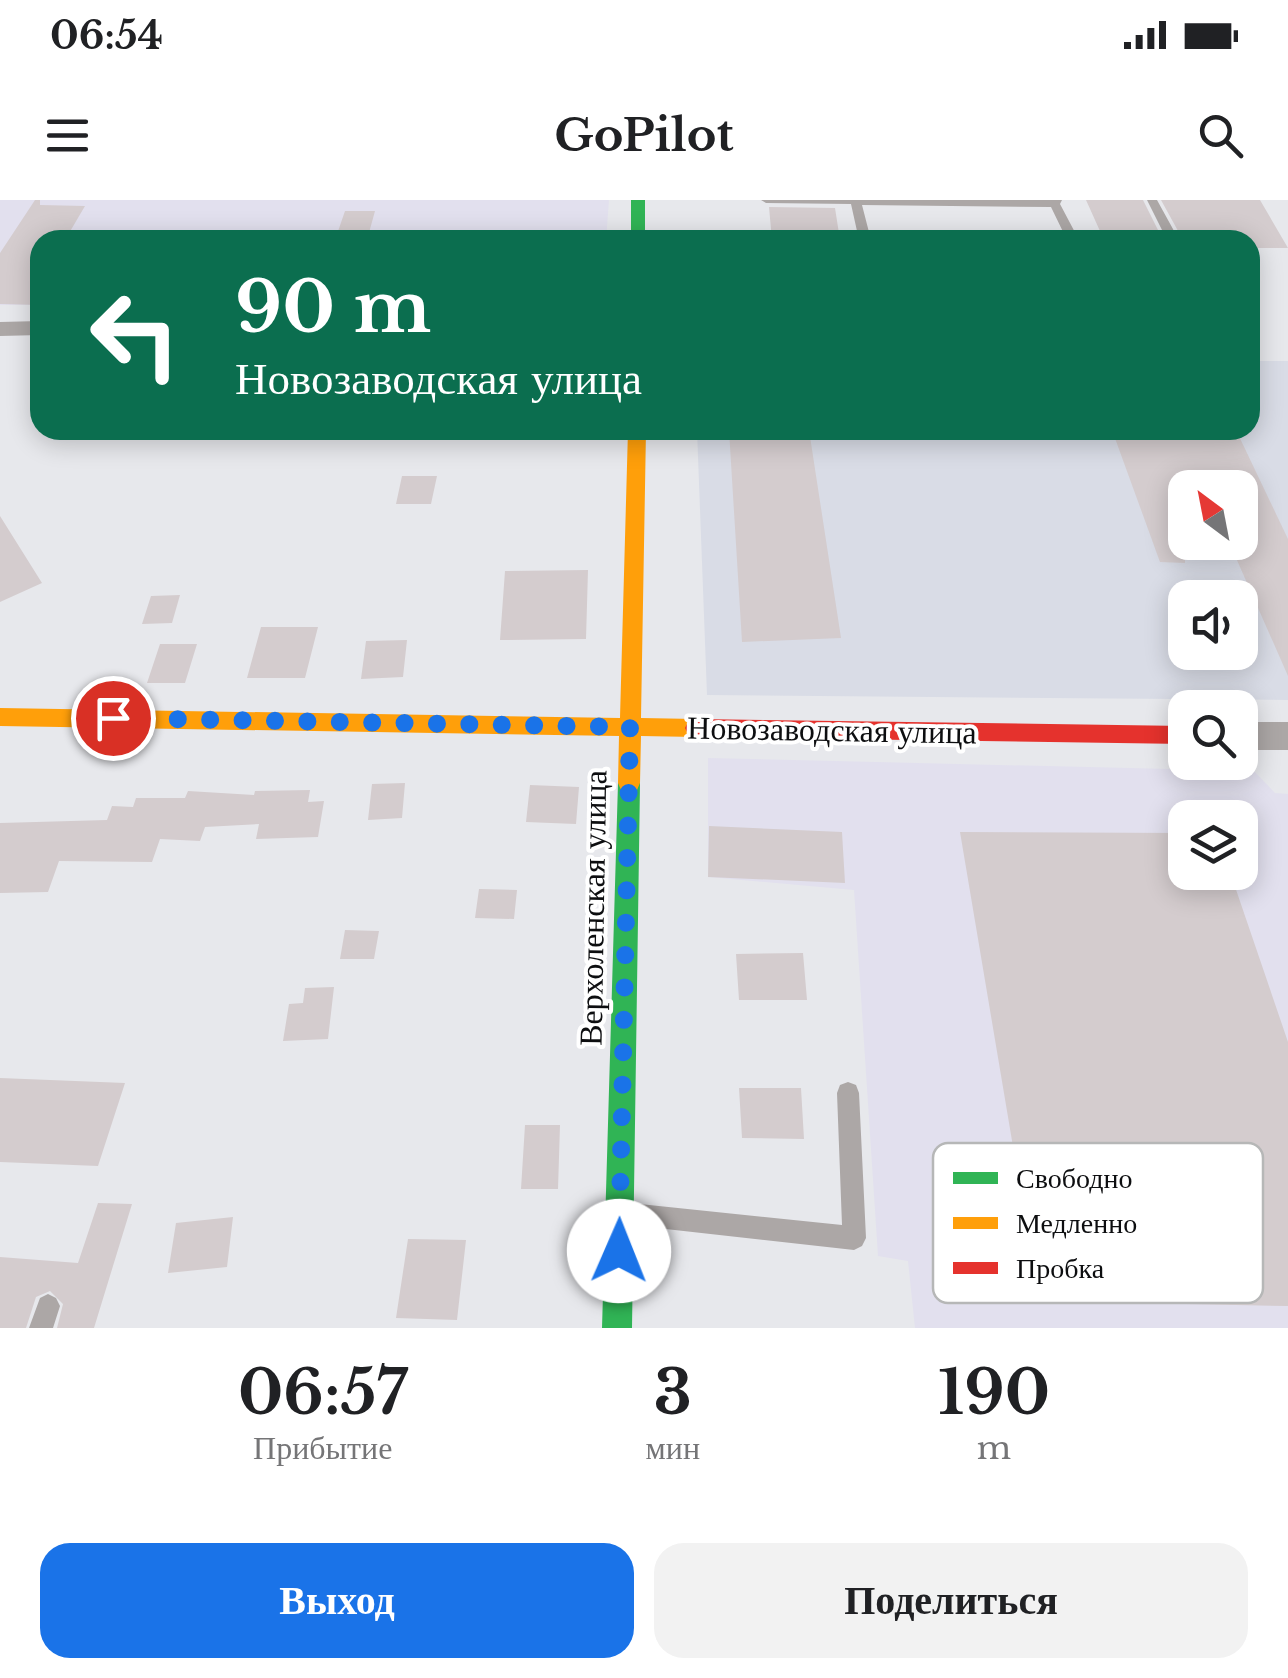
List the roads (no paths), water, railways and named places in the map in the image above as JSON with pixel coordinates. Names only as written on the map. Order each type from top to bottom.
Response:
[{"type":"street","points":[[638,200],[638,230]]},
{"type":"street","points":[[0,329],[30,328]]},
{"type":"street","name":"Верхоленская улица","points":[[618,1328],[636,440]]},
{"type":"street","name":"Новозаводская улица","points":[[0,716],[1168,735]]},
{"type":"street","points":[[1258,736],[1288,736]]},
{"type":"lane","points":[[766,200],[1056,202],[1069,230]]},
{"type":"lane","points":[[1152,200],[1168,230]]},
{"type":"lane","points":[[856,203],[863,230]]},
{"type":"lane","points":[[620,1212],[854,1238],[848,1092]]}]
